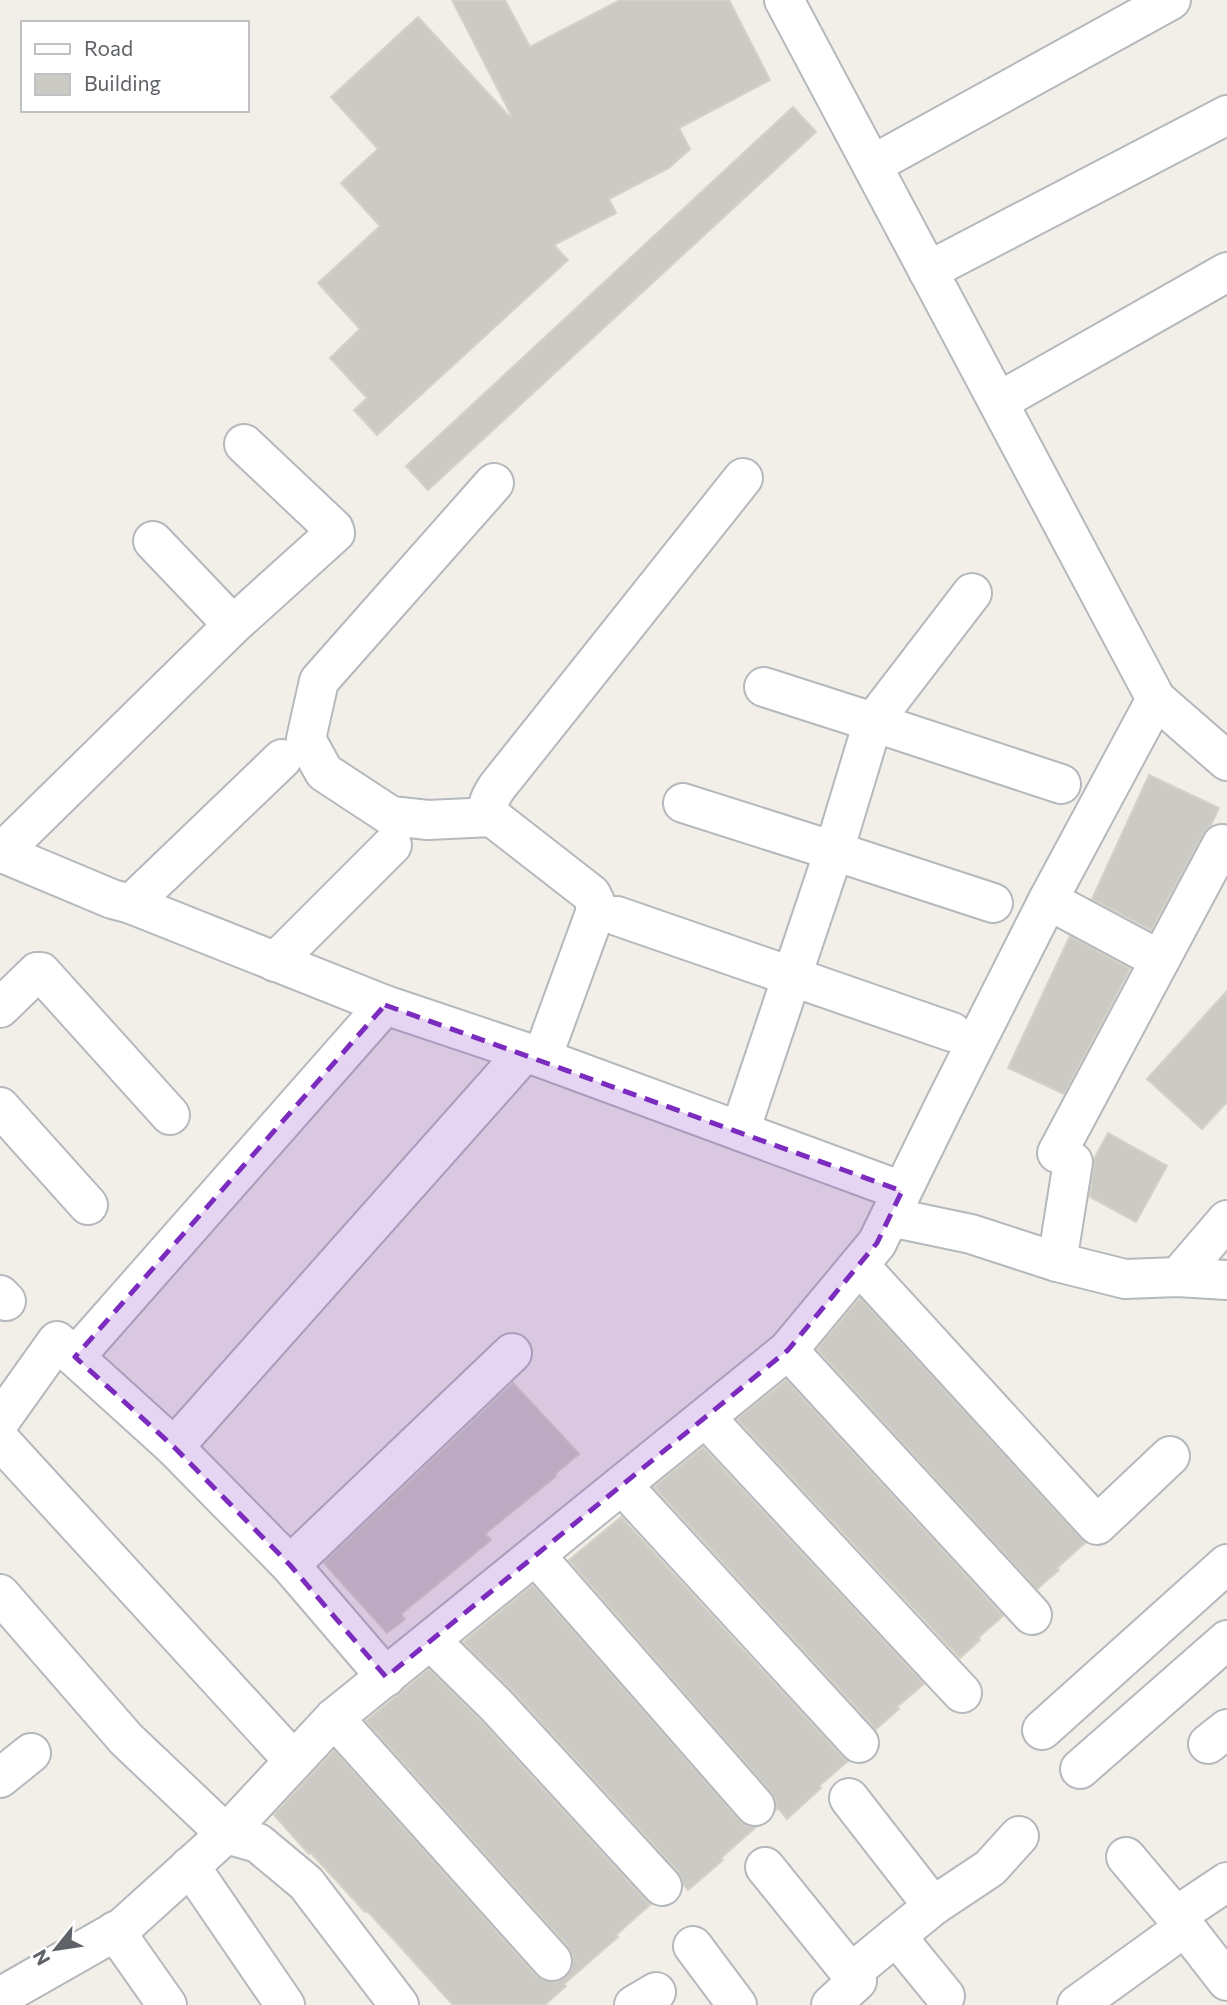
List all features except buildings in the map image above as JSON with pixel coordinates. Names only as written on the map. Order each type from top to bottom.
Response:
[{"type":"street","points":[[784,0],[1156,699],[1227,761]]},
{"type":"street","points":[[872,165],[1171,0]]},
{"type":"street","points":[[928,271],[1227,115]]},
{"type":"street","points":[[998,402],[1227,272]]},
{"type":"street","points":[[244,444],[334,528],[335,533],[233,625],[0,853],[385,1005],[533,1055],[740,1131],[896,1204],[971,1234],[1056,1262],[1125,1279],[1178,1277],[1227,1280]]},
{"type":"street","points":[[174,1447],[533,1055],[595,913],[595,902],[591,894],[492,817],[488,802],[496,787],[743,478]]},
{"type":"street","points":[[492,817],[428,820],[391,816],[324,772],[306,739],[319,681],[494,483]]},
{"type":"street","points":[[152,541],[233,625]]},
{"type":"street","points":[[740,1131],[834,851],[873,722],[972,593]]},
{"type":"street","points":[[764,687],[1061,784]]},
{"type":"street","points":[[23,1994],[123,1927],[226,1834],[334,1718],[788,1350],[877,1242],[1048,900],[1156,699]]},
{"type":"street","points":[[131,904],[282,759]]},
{"type":"street","points":[[684,803],[993,903]]},
{"type":"street","points":[[1056,1262],[1065,1158],[1160,960],[1222,844]]},
{"type":"street","points":[[275,961],[392,845]]},
{"type":"street","points":[[1048,900],[1160,960]]},
{"type":"street","points":[[617,916],[952,1032]]},
{"type":"street","points":[[0,1008],[37,972],[41,972],[170,1115]]},
{"type":"street","points":[[75,1357],[385,1005]]},
{"type":"street","points":[[0,1107],[88,1205]]},
{"type":"street","points":[[1178,1277],[1227,1220]]},
{"type":"street","points":[[859,1265],[1097,1525],[1170,1456]]},
{"type":"street","points":[[0,1422],[57,1341],[174,1447],[290,1565],[386,1677]]},
{"type":"street","points":[[788,1350],[1032,1615]]},
{"type":"street","points":[[290,1565],[512,1353]]},
{"type":"street","points":[[706,1418],[962,1693]]},
{"type":"street","points":[[0,1440],[294,1760]]},
{"type":"street","points":[[622,1485],[859,1743]]},
{"type":"street","points":[[536,1556],[755,1806]]},
{"type":"street","points":[[1042,1730],[1227,1564]]},
{"type":"street","points":[[0,1594],[127,1739],[226,1834],[258,1843],[306,1883],[399,2005]]},
{"type":"street","points":[[1080,1769],[1227,1640]]},
{"type":"street","points":[[431,1641],[496,1705],[662,1886]]},
{"type":"street","points":[[334,1718],[552,1961]]},
{"type":"street","points":[[0,1778],[30,1753]]},
{"type":"street","points":[[849,1798],[933,1906]]},
{"type":"street","points":[[851,1973],[933,1906],[990,1868],[1019,1836]]},
{"type":"street","points":[[1126,1857],[1181,1921],[1227,1982]]},
{"type":"street","points":[[190,1866],[285,2005]]},
{"type":"street","points":[[765,1867],[857,1981],[831,2005]]},
{"type":"street","points":[[1095,2000],[1227,1882]]},
{"type":"street","points":[[115,1931],[167,2005]]},
{"type":"street","points":[[896,1936],[945,1996]]},
{"type":"street","points":[[693,1946],[737,2005]]},
{"type":"highlighted area","points":[[385,1005],[902,1191],[877,1243],[788,1350],[386,1677],[290,1565],[174,1447],[75,1357]]}]
